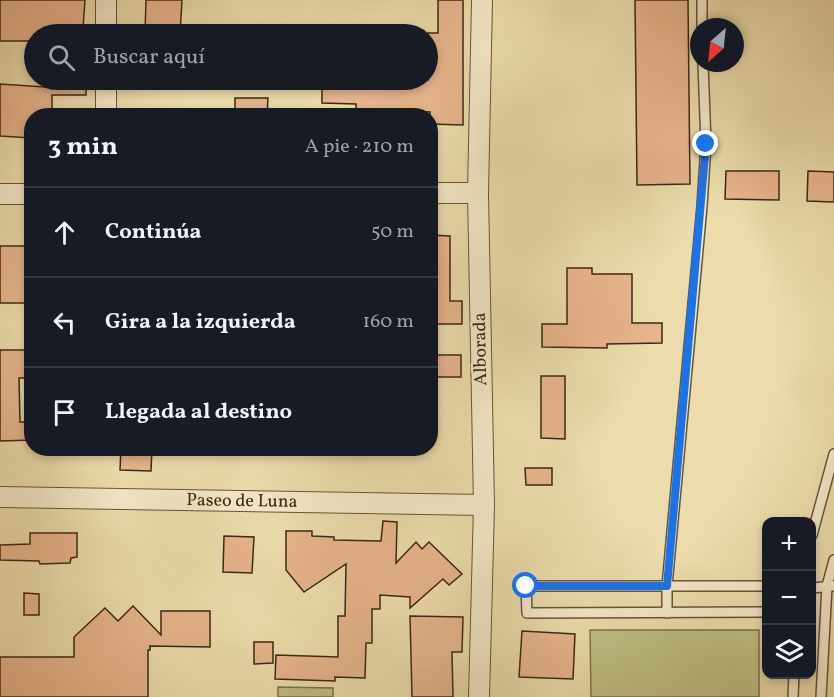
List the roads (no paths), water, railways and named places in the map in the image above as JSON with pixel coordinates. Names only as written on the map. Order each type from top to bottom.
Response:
[{"type":"street","points":[[106,0],[106,24]]},
{"type":"street","name":"Alborada","points":[[480,697],[484,505],[478,193],[482,0]]},
{"type":"street","points":[[106,90],[106,108]]},
{"type":"street","points":[[438,193],[478,193]]},
{"type":"street","points":[[0,194],[24,194]]},
{"type":"street","name":"Paseo de Luna","points":[[0,497],[484,505]]},
{"type":"lane","points":[[702,0],[702,18]]},
{"type":"lane","points":[[667,613],[667,586],[703,196],[706,144],[703,72]]},
{"type":"lane","points":[[816,520],[834,454]]},
{"type":"lane","points":[[821,697],[834,560]]},
{"type":"lane","points":[[762,586],[526,586],[527,613],[762,612]]},
{"type":"lane","points":[[793,697],[794,679]]}]
